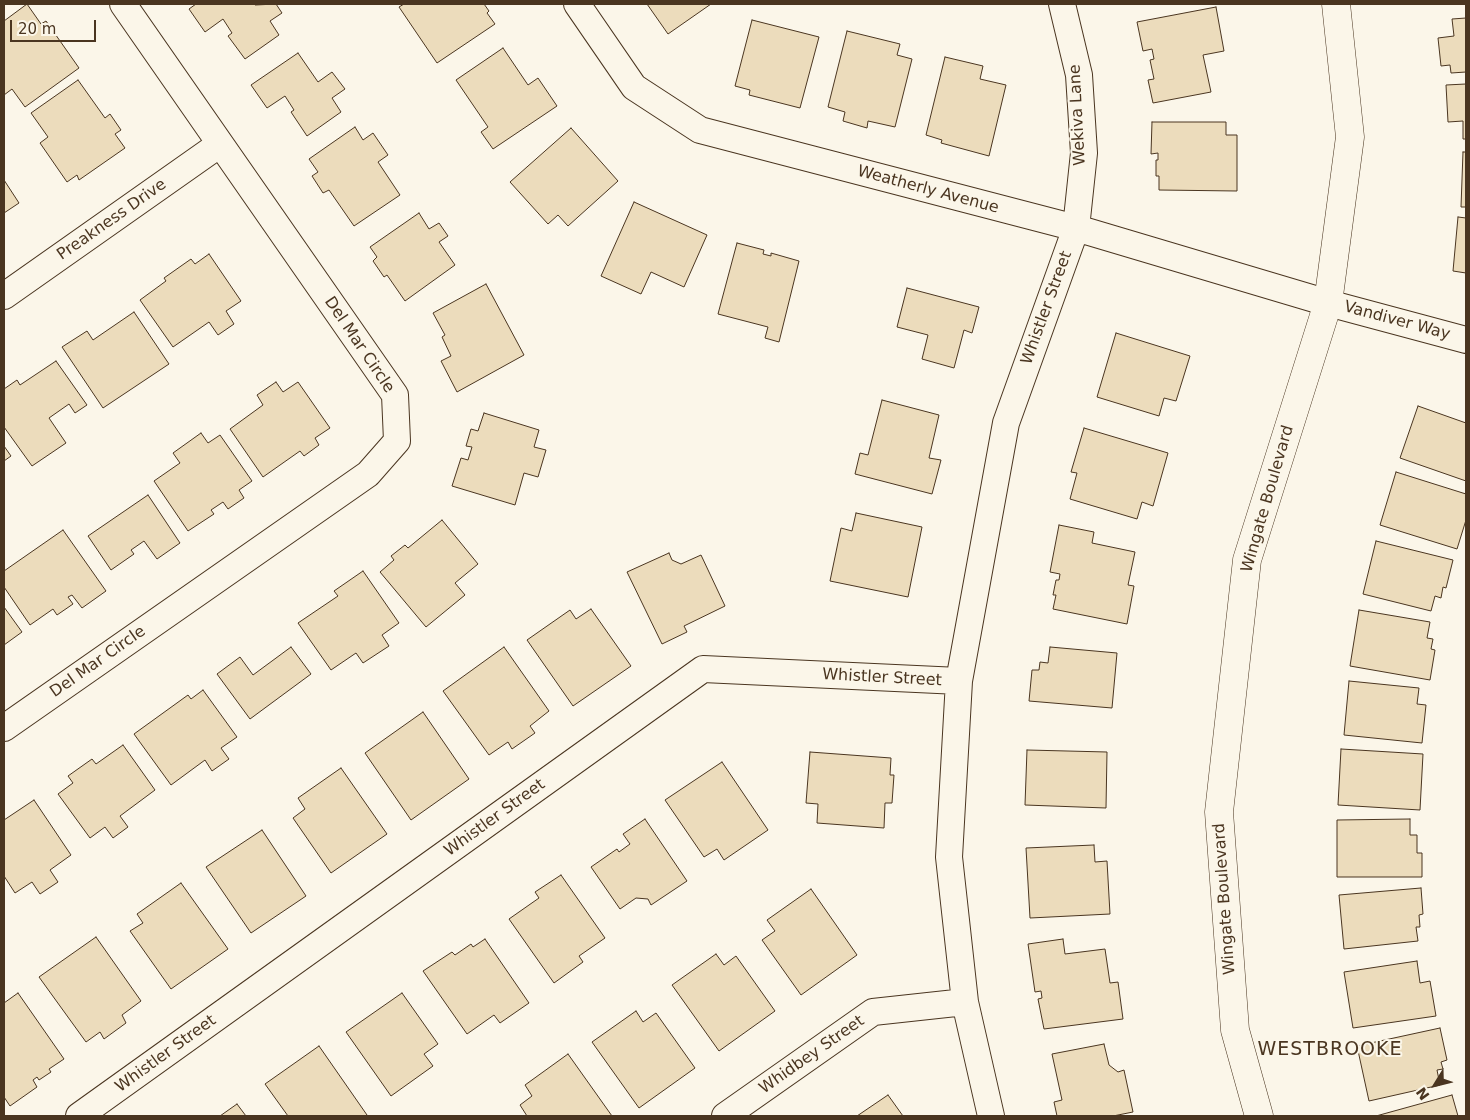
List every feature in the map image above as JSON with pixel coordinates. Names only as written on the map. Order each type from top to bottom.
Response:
[{"type":"street","name":"Del Mar Circle","points":[[4,728],[368,474],[397,441],[395,395],[123,4]]},
{"type":"street","name":"Weatherly Avenue","points":[[577,4],[634,87],[700,130],[1076,228],[1328,303]]},
{"type":"street","name":"Wekiva Lane","points":[[1062,4],[1080,85],[1084,154],[1076,228]]},
{"type":"street","name":"Wingate Boulevard","points":[[1259,1116],[1234,1030],[1219,812],[1247,560],[1328,303],[1350,137],[1336,4]]},
{"type":"street","name":"Preakness Drive","points":[[4,296],[220,144]]},
{"type":"street","name":"Whistler Street","points":[[991,1116],[965,1002],[949,857],[959,681],[1006,423],[1076,228]]},
{"type":"street","name":"Vandiver Way","points":[[1328,303],[1466,340]]},
{"type":"street","name":"Whistler Street","points":[[79,1116],[703,669],[959,681]]},
{"type":"street","name":"Whidbey Street","points":[[725,1116],[873,1012],[965,1002]]},
{"type":"building","points":[[27,4],[41,24],[46,21],[79,68],[25,107],[12,89],[4,95],[4,21]]},
{"type":"building","points":[[196,4],[276,4],[282,13],[270,21],[279,35],[245,59],[228,36],[232,33],[223,19],[205,32],[189,9]]},
{"type":"building","points":[[404,4],[484,4],[489,11],[487,13],[495,24],[437,63],[399,7]]},
{"type":"building","points":[[647,4],[711,4],[668,34]]},
{"type":"building","points":[[1216,7],[1224,51],[1203,55],[1211,92],[1153,103],[1148,80],[1154,79],[1150,60],[1154,59],[1152,49],[1143,51],[1137,22]]},
{"type":"building","points":[[1466,18],[1466,72],[1451,73],[1450,65],[1441,66],[1438,38],[1454,36],[1452,19]]},
{"type":"building","points":[[752,20],[819,37],[800,108],[749,95],[750,90],[735,86]]},
{"type":"building","points":[[847,31],[900,44],[897,55],[912,59],[895,127],[868,121],[867,128],[843,121],[845,112],[828,107]]},
{"type":"building","points":[[503,48],[528,85],[538,78],[557,106],[493,149],[481,132],[488,127],[456,80]]},
{"type":"building","points":[[298,53],[318,82],[332,72],[345,89],[332,98],[341,112],[307,136],[291,112],[294,110],[285,96],[267,108],[251,85]]},
{"type":"building","points":[[945,57],[983,66],[980,79],[1006,85],[989,156],[941,143],[942,140],[926,135]]},
{"type":"building","points":[[78,80],[105,118],[110,114],[121,130],[115,134],[125,148],[79,180],[77,175],[67,182],[40,143],[48,137],[31,113]]},
{"type":"building","points":[[1466,84],[1466,139],[1463,139],[1463,121],[1448,122],[1446,85]]},
{"type":"building","points":[[1152,122],[1226,122],[1226,135],[1237,135],[1237,191],[1159,190],[1159,176],[1156,176],[1158,153],[1151,154]]},
{"type":"building","points":[[355,127],[363,140],[373,133],[388,155],[378,162],[400,195],[354,226],[329,190],[323,193],[312,176],[318,172],[309,159]]},
{"type":"building","points":[[571,128],[618,181],[568,226],[558,215],[548,224],[510,182]]},
{"type":"building","points":[[1463,152],[1466,152],[1466,207],[1461,207]]},
{"type":"building","points":[[4,180],[19,203],[4,213]]},
{"type":"building","points":[[634,202],[707,235],[684,287],[651,272],[641,294],[601,276]]},
{"type":"building","points":[[419,213],[429,229],[439,223],[448,236],[439,242],[455,265],[405,301],[387,275],[384,277],[373,261],[377,257],[370,247]]},
{"type":"building","points":[[1458,217],[1466,218],[1466,273],[1453,271]]},
{"type":"building","points":[[737,243],[764,250],[763,254],[771,256],[771,253],[799,261],[779,342],[765,338],[768,327],[718,314]]},
{"type":"building","points":[[209,254],[241,301],[226,311],[234,324],[218,335],[209,322],[173,347],[140,300],[166,281],[164,278],[191,259],[195,264]]},
{"type":"building","points":[[486,284],[524,355],[457,392],[441,361],[451,356],[442,337],[445,335],[433,313]]},
{"type":"building","points":[[907,288],[979,307],[972,333],[964,330],[954,368],[922,359],[928,335],[897,327]]},
{"type":"building","points":[[134,312],[169,364],[103,408],[62,347],[87,331],[93,340]]},
{"type":"building","points":[[1116,333],[1190,356],[1176,401],[1164,398],[1159,416],[1097,397]]},
{"type":"building","points":[[56,361],[87,405],[75,413],[69,404],[49,418],[66,443],[32,466],[4,427],[4,389],[17,380],[20,385]]},
{"type":"building","points":[[276,382],[283,392],[298,382],[330,428],[315,438],[319,445],[304,456],[300,451],[263,477],[230,429],[263,405],[257,395]]},
{"type":"building","points":[[882,400],[939,415],[929,458],[941,460],[932,494],[855,474],[860,453],[868,455]]},
{"type":"building","points":[[1418,406],[1466,423],[1466,481],[1400,458]]},
{"type":"building","points":[[484,413],[539,430],[534,447],[546,450],[538,477],[524,473],[515,505],[452,486],[461,458],[468,460],[472,447],[466,446],[471,429],[478,431]]},
{"type":"building","points":[[1084,428],[1168,453],[1153,506],[1142,502],[1137,519],[1070,499],[1077,473],[1071,472]]},
{"type":"building","points":[[201,433],[208,443],[220,435],[252,481],[239,490],[244,498],[228,509],[223,502],[211,510],[214,514],[188,531],[154,481],[180,463],[173,453]]},
{"type":"building","points":[[4,446],[11,456],[4,461]]},
{"type":"building","points":[[1396,472],[1466,494],[1466,520],[1457,549],[1380,525]]},
{"type":"building","points":[[148,495],[180,543],[157,559],[144,541],[131,550],[134,554],[111,570],[88,536]]},
{"type":"building","points":[[856,513],[922,527],[908,597],[830,581],[841,528],[852,531]]},
{"type":"building","points":[[442,520],[478,564],[455,583],[465,595],[426,627],[380,572],[394,560],[391,556],[405,545],[408,548]]},
{"type":"building","points":[[1059,525],[1094,532],[1092,543],[1135,552],[1128,585],[1134,586],[1127,624],[1053,609],[1056,595],[1053,595],[1056,580],[1059,580],[1060,574],[1050,572]]},
{"type":"building","points":[[63,530],[106,591],[82,608],[72,595],[68,597],[73,604],[57,615],[53,609],[30,625],[4,587],[4,571]]},
{"type":"building","points":[[1376,541],[1453,560],[1446,588],[1443,587],[1441,598],[1435,596],[1431,611],[1363,594]]},
{"type":"building","points":[[669,553],[672,560],[681,564],[701,555],[725,606],[684,626],[687,632],[662,644],[627,572]]},
{"type":"building","points":[[363,571],[399,623],[382,635],[389,646],[363,663],[356,653],[331,670],[298,623],[338,596],[334,591]]},
{"type":"building","points":[[4,607],[22,632],[4,645]]},
{"type":"building","points":[[591,609],[631,666],[573,706],[527,640],[570,610],[576,619]]},
{"type":"building","points":[[1359,610],[1430,622],[1427,638],[1433,639],[1431,649],[1435,650],[1430,680],[1350,666]]},
{"type":"building","points":[[291,647],[311,674],[250,719],[217,674],[240,657],[253,675]]},
{"type":"building","points":[[504,647],[549,711],[530,726],[535,733],[512,749],[508,742],[489,755],[443,691]]},
{"type":"building","points":[[1050,647],[1117,653],[1112,708],[1029,701],[1032,670],[1039,670],[1040,662],[1048,663]]},
{"type":"building","points":[[1349,681],[1419,688],[1417,704],[1426,705],[1422,743],[1344,735]]},
{"type":"building","points":[[203,690],[237,737],[221,748],[229,759],[212,771],[205,760],[171,785],[134,734],[188,695],[191,699]]},
{"type":"building","points":[[423,712],[469,779],[411,820],[365,753]]},
{"type":"building","points":[[123,745],[155,790],[120,816],[128,827],[113,838],[105,827],[90,838],[58,794],[73,783],[68,776],[92,759],[96,764]]},
{"type":"building","points":[[1341,749],[1423,754],[1420,810],[1338,805]]},
{"type":"building","points":[[1027,750],[1107,752],[1106,808],[1025,805]]},
{"type":"building","points":[[810,752],[891,758],[890,775],[894,775],[892,803],[885,803],[884,828],[817,823],[818,804],[806,803]]},
{"type":"building","points":[[722,762],[768,830],[724,860],[717,849],[704,857],[665,800]]},
{"type":"building","points":[[341,768],[387,834],[331,873],[293,818],[305,809],[298,798]]},
{"type":"building","points":[[34,800],[71,855],[50,870],[58,882],[40,894],[32,882],[15,893],[4,876],[4,820]]},
{"type":"building","points":[[645,819],[687,881],[651,905],[648,899],[636,898],[620,909],[591,867],[617,849],[619,852],[630,844],[623,834]]},
{"type":"building","points":[[1410,819],[1410,835],[1417,835],[1417,853],[1422,853],[1422,877],[1337,877],[1337,820]]},
{"type":"building","points":[[262,830],[306,896],[251,933],[206,867]]},
{"type":"building","points":[[1094,845],[1095,862],[1107,861],[1110,914],[1030,918],[1026,848]]},
{"type":"building","points":[[561,875],[605,938],[579,956],[583,962],[554,983],[509,919],[539,898],[535,892]]},
{"type":"building","points":[[181,883],[228,949],[171,989],[130,931],[143,923],[137,914]]},
{"type":"building","points":[[1421,888],[1423,914],[1419,915],[1420,927],[1416,927],[1418,941],[1344,949],[1339,895]]},
{"type":"building","points":[[811,889],[857,955],[801,995],[762,940],[775,931],[767,920]]},
{"type":"building","points":[[96,937],[141,1001],[122,1015],[126,1023],[104,1039],[100,1032],[86,1042],[39,977]]},
{"type":"building","points":[[485,939],[529,1003],[500,1023],[494,1015],[467,1034],[423,971],[452,952],[455,955],[471,944],[473,947]]},
{"type":"building","points":[[1063,939],[1065,954],[1105,949],[1110,983],[1118,982],[1123,1019],[1044,1029],[1038,999],[1042,998],[1041,991],[1035,992],[1028,944]]},
{"type":"building","points":[[716,954],[724,965],[736,956],[775,1011],[719,1051],[672,985]]},
{"type":"building","points":[[1417,961],[1420,983],[1430,981],[1436,1016],[1353,1028],[1344,972]]},
{"type":"building","points":[[18,993],[64,1059],[49,1069],[51,1072],[39,1080],[37,1077],[33,1080],[37,1087],[10,1106],[4,1097],[4,1003]]},
{"type":"building","points":[[402,993],[438,1044],[424,1054],[433,1066],[391,1096],[346,1032]]},
{"type":"building","points":[[636,1011],[643,1022],[656,1013],[695,1068],[639,1108],[592,1042]]},
{"type":"building","points":[[1440,1028],[1447,1060],[1441,1062],[1443,1069],[1437,1070],[1440,1085],[1369,1101],[1357,1046]]},
{"type":"building","points":[[1104,1044],[1109,1065],[1118,1072],[1124,1070],[1133,1112],[1113,1116],[1057,1116],[1054,1102],[1062,1100],[1052,1054]]},
{"type":"building","points":[[319,1046],[367,1115],[288,1116],[265,1084]]},
{"type":"building","points":[[568,1054],[612,1116],[527,1116],[520,1105],[532,1096],[525,1085]]},
{"type":"building","points":[[888,1095],[903,1116],[857,1116]]},
{"type":"building","points":[[1452,1095],[1458,1116],[1376,1116]]},
{"type":"building","points":[[237,1104],[246,1116],[220,1116]]},
{"type":"district","name":"WESTBROOKE","points":[[1330,1050]]}]
